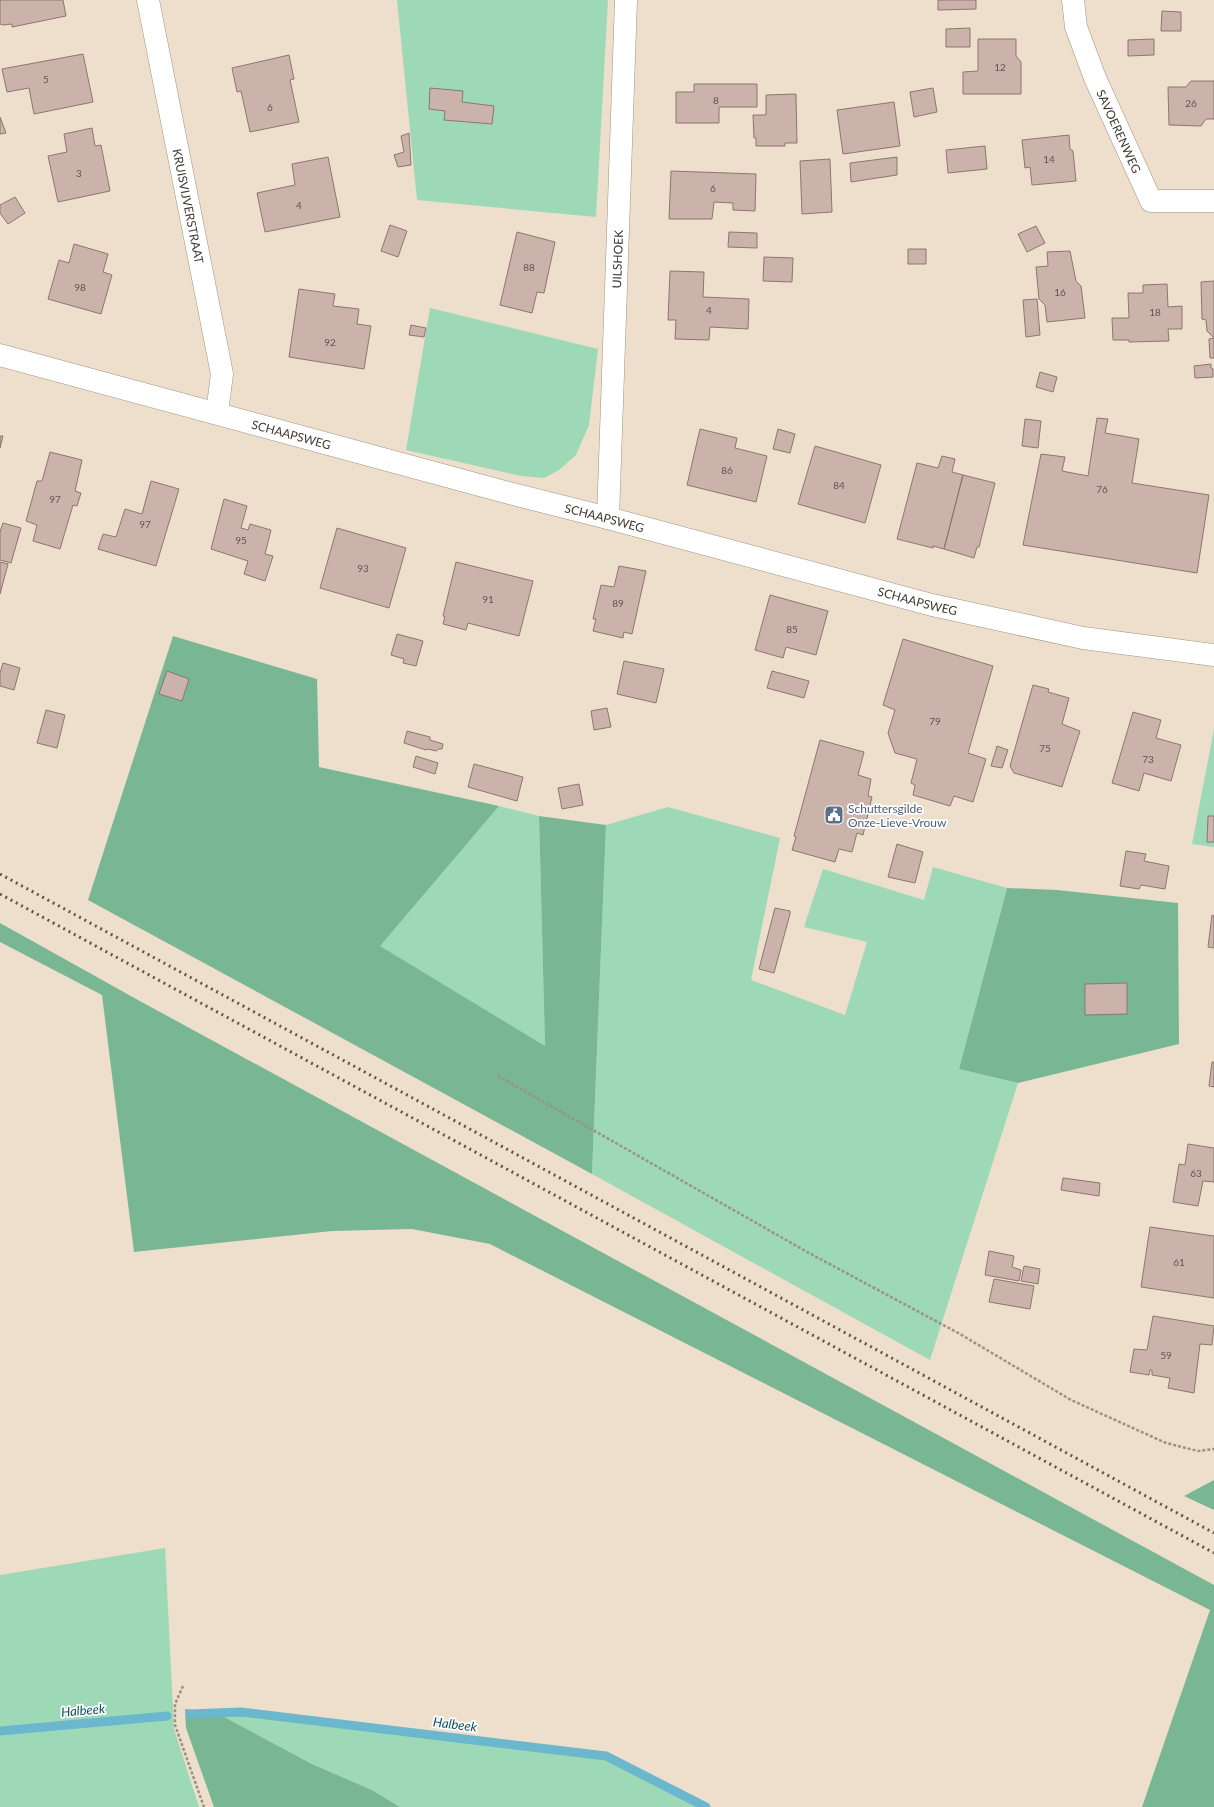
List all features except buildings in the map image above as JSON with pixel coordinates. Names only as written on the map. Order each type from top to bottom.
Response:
[{"type":"street","name":"KRUISVIJVERSTRAAT","points":[[148,0],[222,374],[217,413]]},
{"type":"street","name":"UILSHOEK","points":[[608,518],[626,0]]},
{"type":"street","name":"SAVOERENWEG","points":[[1073,0],[1076,27],[1095,78],[1151,201],[1214,201]]},
{"type":"street","name":"SCHAAPSWEG","points":[[0,355],[505,492],[608,518],[932,605],[1083,638],[1214,655]]},
{"type":"path","points":[[498,1076],[809,1253],[960,1334],[1071,1400],[1166,1443],[1198,1451],[1214,1449]]},
{"type":"path","points":[[183,1686],[175,1704],[175,1725],[204,1807]]},
{"type":"green space","points":[[397,0],[608,0],[596,217],[417,200]]},
{"type":"green space","points":[[430,308],[598,349],[589,425],[576,455],[559,470],[544,478],[521,476],[406,450]]},
{"type":"green space","points":[[173,636],[317,679],[319,767],[499,806],[380,946],[545,1046],[539,816],[606,825],[592,1174],[88,900]]},
{"type":"green space","points":[[1214,729],[1214,847],[1192,844]]},
{"type":"green space","points":[[499,806],[539,816],[545,1046],[379,946]]},
{"type":"green space","points":[[668,807],[780,838],[751,980],[845,1015],[867,942],[804,927],[823,869],[924,900],[933,867],[1007,888],[959,1069],[1018,1083],[930,1360],[592,1174],[606,825]]},
{"type":"green space","points":[[1007,888],[1057,890],[1178,903],[1179,1044],[1018,1083],[959,1069]]},
{"type":"green space","points":[[0,923],[138,1000],[1214,1585],[1214,1807],[1142,1807],[1210,1610],[490,1244],[412,1229],[332,1231],[134,1252],[102,995],[0,942]]},
{"type":"green space","points":[[1214,1480],[1214,1510],[1184,1496]]},
{"type":"green space","points":[[165,1548],[174,1729],[199,1807],[0,1807],[0,1575]]},
{"type":"green space","points":[[185,1709],[215,1712],[312,1764],[372,1790],[400,1807],[214,1807],[186,1728]]},
{"type":"green space","points":[[215,1712],[548,1746],[612,1759],[706,1807],[400,1807],[372,1790],[312,1764]]},
{"type":"waterway","name":"Halbeek","points":[[190,1714],[241,1712],[606,1756],[706,1807]]},
{"type":"waterway","name":"Halbeek","points":[[0,1731],[167,1716]]},
{"type":"railway","points":[[0,874],[1214,1533]]},
{"type":"railway","points":[[0,894],[1214,1553]]},
{"type":"place","name":"Schuttersgilde Onze-Lieve-Vrouw","points":[[834,815]]}]
